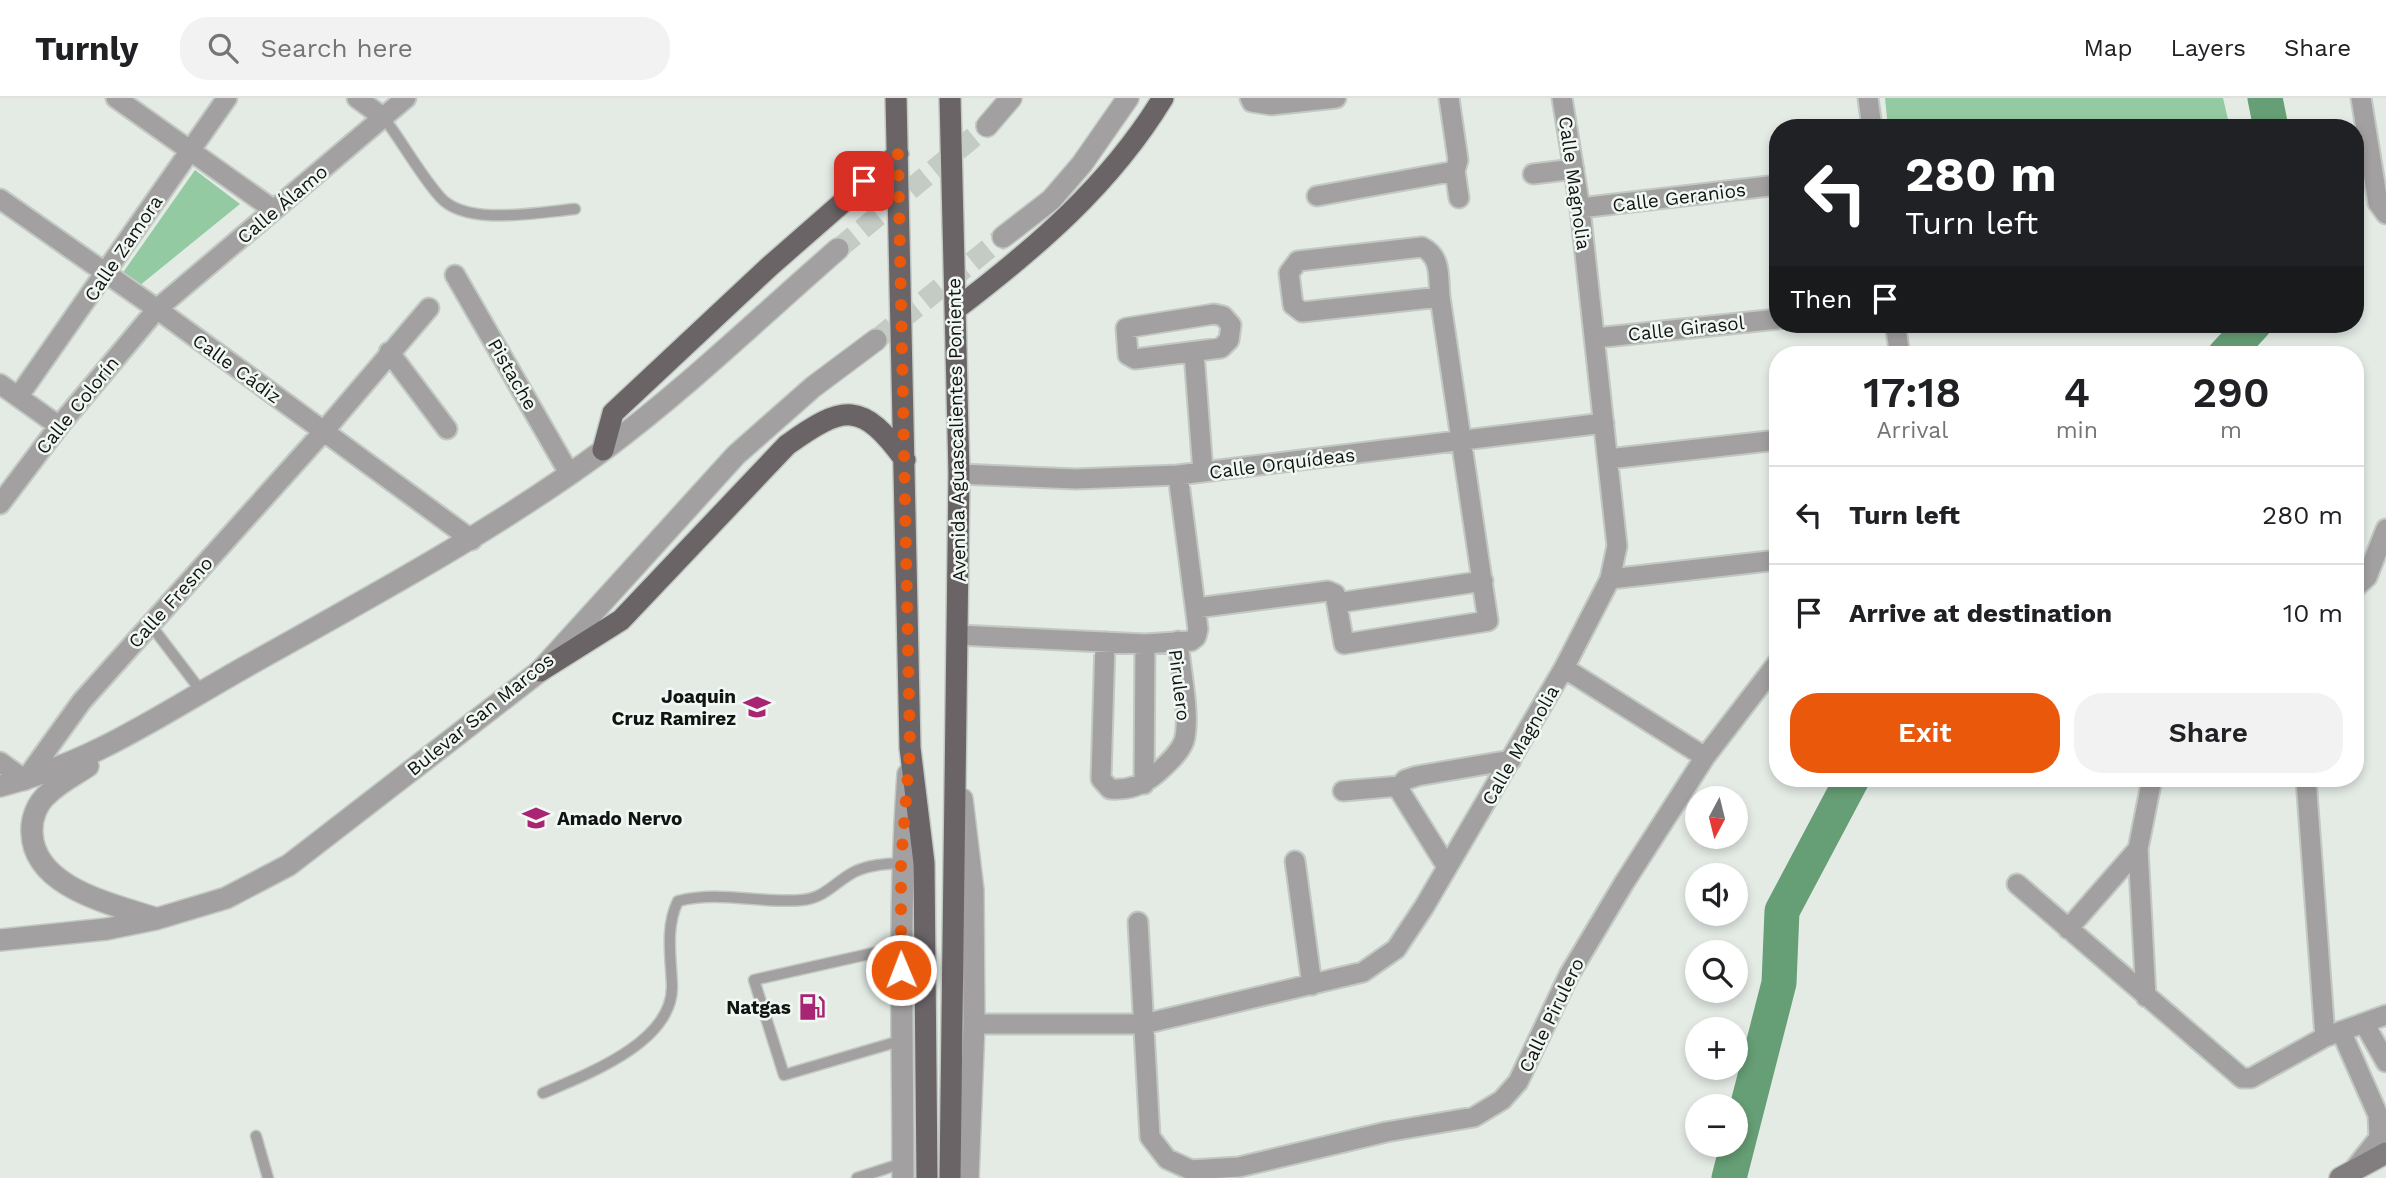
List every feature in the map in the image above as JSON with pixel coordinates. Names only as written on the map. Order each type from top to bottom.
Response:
[{"type":"main road","points":[[896,98],[910,748],[924,863],[928,1178]]},
{"type":"main road","name":"Avenida Aguascalientes Poniente","points":[[950,98],[959,474],[950,1178]]},
{"type":"main road","points":[[956,309],[1017,262],[1074,212],[1146,126],[1163,98]]},
{"type":"main road","points":[[603,450],[613,413],[770,266],[898,154]]},
{"type":"main road","points":[[540,671],[621,620],[788,445],[820,422],[838,414],[872,422],[885,433],[905,460]]},
{"type":"main road","points":[[2348,1172],[2386,1153]]},
{"type":"street","points":[[116,98],[274,210]]},
{"type":"street","name":"Calle Zamora","points":[[18,397],[107,274],[227,98]]},
{"type":"street","points":[[357,98],[384,118]]},
{"type":"street","name":"Calle Álamo","points":[[157,309],[406,98]]},
{"type":"street","points":[[987,127],[1011,98]]},
{"type":"street","points":[[1003,237],[1051,200],[1082,164],[1128,98]]},
{"type":"street","points":[[1250,98],[1252,102],[1271,106],[1336,98]]},
{"type":"street","points":[[1449,98],[1458,160],[1455,171],[1459,198]]},
{"type":"street","name":"Calle Magnolia","points":[[974,1024],[1144,1024],[1363,972],[1396,948],[1564,668],[1610,579],[1617,546],[1580,208],[1562,98]]},
{"type":"street","points":[[1868,98],[1871,119]]},
{"type":"street","points":[[2361,98],[2377,142],[2378,203],[2386,214]]},
{"type":"street","points":[[1533,174],[1574,169]]},
{"type":"street","points":[[1317,196],[1455,171]]},
{"type":"street","name":"Calle Geranios","points":[[1580,208],[1769,186]]},
{"type":"street","name":"Calle Cádiz","points":[[0,200],[157,309],[472,540]]},
{"type":"street","points":[[1196,608],[1328,591],[1335,594],[1343,643],[1488,621],[1437,261],[1431,251],[1422,247],[1298,261],[1289,273],[1293,305],[1302,312],[1440,297]]},
{"type":"street","points":[[156,919],[84,894],[42,863],[33,844],[36,810],[47,794],[201,691],[472,540],[603,450],[647,416],[838,249]]},
{"type":"street","name":"Pistache","points":[[456,275],[569,473]]},
{"type":"street","name":"Calle Fresno","points":[[25,780],[82,701],[324,431],[429,308]]},
{"type":"street","name":"Calle Colorín","points":[[0,504],[59,426],[157,309]]},
{"type":"street","points":[[1223,316],[1231,325],[1229,340],[1221,348],[1194,352],[1130,358],[1126,328],[1223,316]]},
{"type":"street","name":"Calle Girasol","points":[[1595,338],[1769,320]]},
{"type":"street","name":"Bulevar San Marcos","points":[[0,940],[107,929],[156,919],[226,898],[289,865],[540,671],[736,455],[813,387],[876,340]]},
{"type":"street","points":[[390,352],[447,429]]},
{"type":"street","points":[[1194,352],[1203,472]]},
{"type":"street","points":[[0,384],[59,426]]},
{"type":"street","name":"Calle Orquídeas","points":[[959,474],[1076,479],[1178,475],[1604,423]]},
{"type":"street","points":[[1608,459],[1769,441]]},
{"type":"street","points":[[1178,475],[1196,608],[1196,637],[1178,641]]},
{"type":"street","points":[[2364,580],[2386,529]]},
{"type":"street","points":[[1610,579],[1769,561]]},
{"type":"street","points":[[1337,603],[1483,581]]},
{"type":"street","name":"Pirulero","points":[[958,635],[1144,644],[1178,641],[1184,741],[1171,762],[1144,784]]},
{"type":"street","points":[[1105,642],[1101,779],[1110,789],[1126,790],[1144,784]]},
{"type":"street","name":"Pirulero","points":[[1144,644],[1144,784]]},
{"type":"street","points":[[1564,668],[1705,757]]},
{"type":"street","name":"Calle Pirulero","points":[[1138,922],[1150,1137],[1167,1159],[1191,1170],[1239,1167],[1386,1132],[1474,1117],[1502,1100],[1518,1082],[1569,975],[1705,757],[1769,674]]},
{"type":"street","points":[[0,786],[69,764],[136,733]]},
{"type":"street","points":[[903,1170],[901,863],[910,748]]},
{"type":"street","points":[[1343,791],[1400,786],[1405,780],[1417,776],[1511,760]]},
{"type":"street","points":[[0,762],[25,780]]},
{"type":"street","name":"Avenida Aguascalientes Poniente","points":[[957,762],[973,890],[974,1024],[968,1178]]},
{"type":"street","points":[[1400,786],[1447,867]]},
{"type":"street","points":[[2146,997],[2138,849],[2150,787]]},
{"type":"street","points":[[2307,787],[2333,1034],[2378,1115],[2379,1138],[2348,1172]]},
{"type":"street","points":[[2068,929],[2138,849]]},
{"type":"street","points":[[1295,861],[1312,985]]},
{"type":"street","points":[[2017,884],[2242,1078],[2251,1078],[2333,1034],[2386,1015]]},
{"type":"street","points":[[2364,1023],[2386,1062]]},
{"type":"lane","points":[[384,118],[441,199],[457,209],[493,215],[575,209]]},
{"type":"lane","points":[[150,624],[201,691]]},
{"type":"lane","points":[[542,1093],[617,1061],[656,1027],[672,992],[670,919],[678,901],[702,895],[821,897],[854,872],[874,865],[901,863]]},
{"type":"lane","points":[[900,947],[754,979],[784,1074],[904,1040]]},
{"type":"lane","points":[[256,1136],[268,1178]]},
{"type":"lane","points":[[857,1178],[903,1170]]},
{"type":"green space","points":[[1885,98],[2223,98],[2228,119],[1887,119]]},
{"type":"green space","points":[[195,170],[240,204],[139,286],[122,274]]},
{"type":"waterway","points":[[2265,98],[2269,119]]},
{"type":"waterway","points":[[2233,346],[2246,333]]},
{"type":"waterway","points":[[1729,1178],[1779,983],[1782,911],[1848,787]]},
{"type":"tunnel","points":[[838,249],[987,126]]},
{"type":"tunnel","points":[[876,340],[1003,237]]},
{"type":"place","name":"Joaquin Cruz Ramirez","points":[[757,707]]},
{"type":"place","name":"Amado Nervo","points":[[536,818]]},
{"type":"place","name":"Natgas","points":[[812,1007]]},
{"type":"route","points":[[864,181],[898,154],[910,748],[901,863],[901,970]]}]
